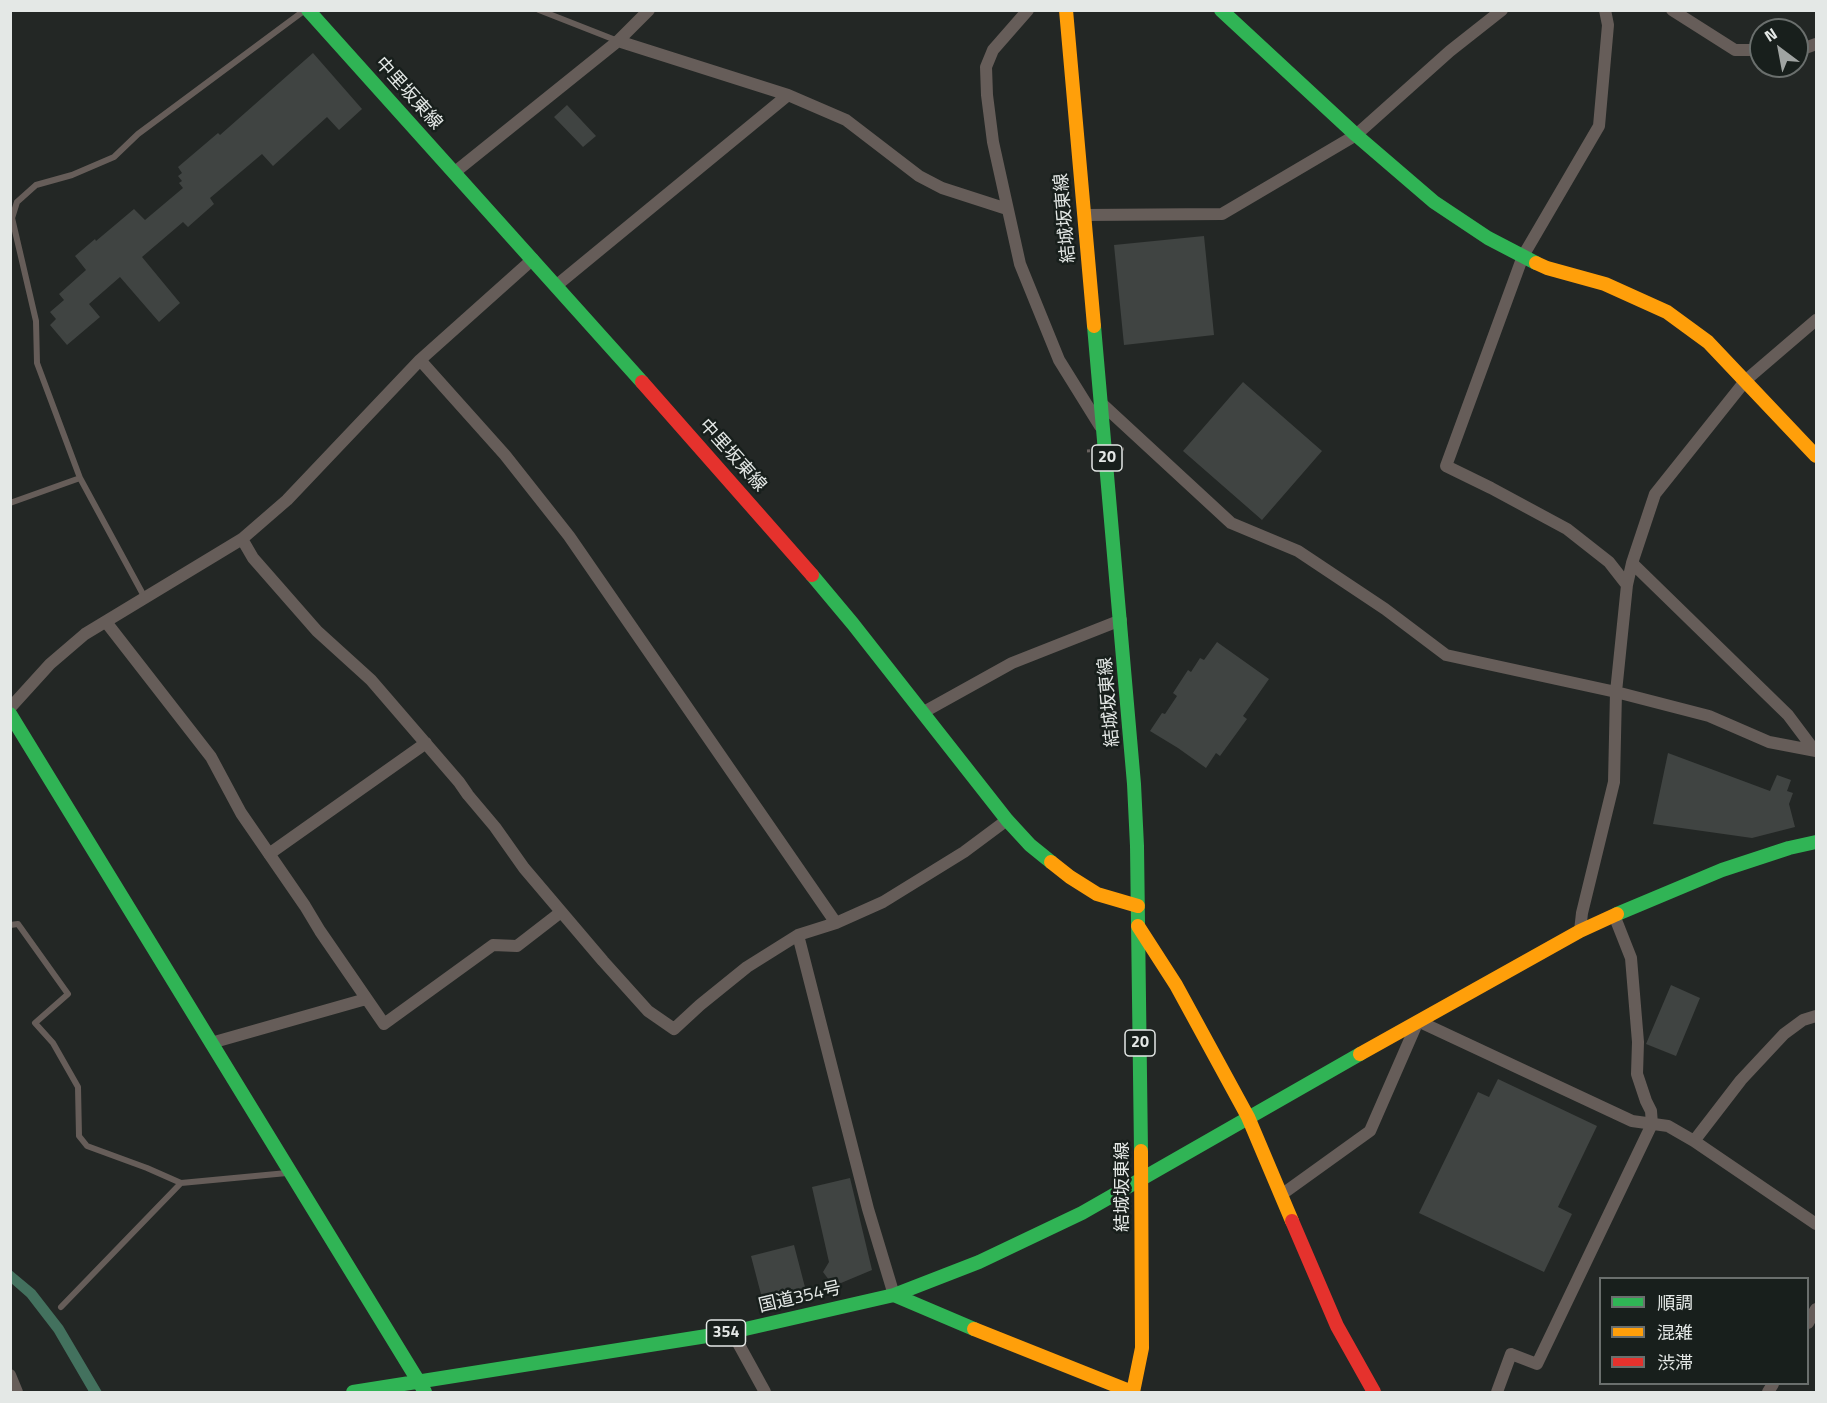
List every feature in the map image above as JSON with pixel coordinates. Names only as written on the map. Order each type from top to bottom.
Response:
[{"type":"main road","name":"中里坂東線","points":[[307,10],[557,285],[772,528],[854,624],[1007,820],[1030,845],[1090,890],[1104,897],[1138,906]]},
{"type":"main road","name":"結城坂東線","points":[[1066,10],[1134,784],[1142,1180],[1142,1336],[1132,1392]]},
{"type":"main road","points":[[1221,10],[1356,135],[1434,202],[1488,238],[1547,268],[1605,284],[1666,312],[1708,342],[1816,456]]},
{"type":"main road","points":[[10,714],[422,1388]]},
{"type":"main road","name":"国道354号","points":[[353,1392],[422,1388],[732,1332],[894,1295],[979,1262],[1051,1229],[1142,1180],[1248,1117],[1580,931],[1646,900],[1722,870],[1789,848],[1816,842]]},
{"type":"main road","points":[[1138,926],[1176,985],[1248,1117],[1336,1326],[1374,1392]]},
{"type":"main road","points":[[894,1295],[980,1332],[1132,1392]]},
{"type":"street","points":[[455,172],[618,41],[649,10]]},
{"type":"street","points":[[1028,10],[993,50],[986,67],[993,142],[1020,264],[1059,360],[1080,397],[1104,432]]},
{"type":"street","points":[[1084,215],[1222,214],[1356,135],[1450,51],[1502,10]]},
{"type":"street","points":[[1605,10],[1608,26],[1599,126],[1523,256],[1446,466],[1567,529],[1609,562],[1627,585]]},
{"type":"street","points":[[1672,10],[1735,50],[1749,50]]},
{"type":"street","points":[[618,41],[788,95],[846,120],[919,176],[942,188],[1007,209]]},
{"type":"street","points":[[557,285],[788,95]]},
{"type":"street","points":[[10,708],[50,664],[85,634],[242,539],[287,500],[420,360],[533,259]]},
{"type":"street","points":[[1580,931],[1582,913],[1614,782],[1616,692],[1627,585],[1655,494],[1746,380],[1816,320]]},
{"type":"street","points":[[420,360],[505,455],[569,536],[836,923]]},
{"type":"street","points":[[1101,403],[1231,523],[1298,551],[1385,609],[1446,655],[1616,692],[1709,716],[1769,742],[1816,751]]},
{"type":"street","points":[[242,539],[253,558],[317,631],[371,681],[426,743],[495,827],[524,868],[648,1011],[674,1029],[747,967],[798,935],[836,923],[883,902],[964,852],[1007,820]]},
{"type":"street","points":[[1632,564],[1788,715],[1816,751]]},
{"type":"street","points":[[922,713],[1012,663],[1121,620]]},
{"type":"street","points":[[106,622],[211,757],[241,813],[384,1024],[493,945],[517,946],[561,912]]},
{"type":"street","points":[[269,854],[426,743]]},
{"type":"street","points":[[1497,1392],[1511,1354],[1537,1364],[1652,1124],[1651,1112],[1637,1074],[1638,1042],[1631,958],[1614,915]]},
{"type":"street","points":[[798,935],[868,1209],[894,1295]]},
{"type":"street","points":[[211,1043],[366,999]]},
{"type":"street","points":[[1694,1142],[1741,1080],[1784,1034],[1803,1020],[1816,1016]]},
{"type":"street","points":[[1281,1196],[1370,1131],[1418,1021],[1632,1121],[1668,1126],[1816,1224]]},
{"type":"street","points":[[732,1332],[765,1392]]},
{"type":"street","points":[[10,1375],[17,1392]]},
{"type":"lane","points":[[145,598],[80,478],[37,363],[36,321],[12,218],[17,202],[36,185],[72,175],[114,157],[138,134],[307,10]]},
{"type":"lane","points":[[538,10],[618,41]]},
{"type":"lane","points":[[10,503],[80,478]]},
{"type":"lane","points":[[10,925],[18,924],[68,994],[35,1023],[53,1043],[78,1087],[79,1136],[87,1146],[181,1183],[291,1173]]},
{"type":"lane","points":[[61,1307],[181,1183]]},
{"type":"path","points":[[1087,451],[1124,449]]},
{"type":"shaded area","points":[[11,1270],[35,1290],[63,1326],[102,1392],[89,1392],[54,1332],[27,1297],[11,1283]]},
{"type":"building","points":[[313,53],[362,109],[339,130],[327,117],[273,166],[262,154],[210,198],[214,204],[188,227],[183,222],[142,257],[180,303],[159,322],[120,277],[89,304],[100,317],[67,345],[50,325],[56,319],[50,312],[64,300],[59,294],[86,270],[75,256],[134,209],[145,220],[183,188],[179,183],[182,181],[178,176],[182,173],[178,167],[218,133],[220,135]]},
{"type":"building","points":[[567,105],[596,136],[583,147],[554,117]]},
{"type":"building","points":[[1204,236],[1214,335],[1124,345],[1114,245]]},
{"type":"building","points":[[1243,382],[1322,451],[1262,520],[1183,451]]},
{"type":"building","points":[[1217,642],[1269,679],[1243,716],[1247,719],[1220,756],[1216,753],[1206,768],[1150,731],[1177,696],[1173,693],[1188,670],[1191,672],[1200,658],[1204,660]]},
{"type":"building","points":[[1668,753],[1770,791],[1777,775],[1791,780],[1787,791],[1793,793],[1789,804],[1795,827],[1752,838],[1653,824]]},
{"type":"building","points":[[1671,985],[1700,998],[1676,1056],[1646,1044]]},
{"type":"building","points":[[1498,1079],[1597,1126],[1558,1207],[1572,1214],[1544,1272],[1419,1213],[1478,1092],[1489,1097]]},
{"type":"building","points":[[850,1178],[872,1270],[841,1283],[829,1280],[823,1272],[829,1262],[812,1187]]},
{"type":"building","points":[[794,1245],[806,1291],[763,1302],[751,1256]]},
{"type":"traffic: fast","points":[[308,10],[642,382]]},
{"type":"traffic: fast","points":[[1221,10],[1356,135],[1434,202],[1488,238],[1536,263]]},
{"type":"traffic: fast","points":[[1094,326],[1134,784],[1137,846],[1141,1151]]},
{"type":"traffic: fast","points":[[812,575],[1007,820],[1030,845],[1051,862]]},
{"type":"traffic: fast","points":[[10,714],[425,1392]]},
{"type":"traffic: fast","points":[[1617,914],[1722,870],[1789,848],[1816,842]]},
{"type":"traffic: fast","points":[[894,1295],[979,1262],[1082,1213],[1360,1054]]},
{"type":"traffic: fast","points":[[353,1392],[732,1332],[894,1295],[974,1329]]},
{"type":"traffic: slow","points":[[1066,10],[1094,326]]},
{"type":"traffic: slow","points":[[1536,263],[1605,284],[1667,312],[1708,342],[1816,456]]},
{"type":"traffic: slow","points":[[1051,862],[1097,894],[1138,906]]},
{"type":"traffic: slow","points":[[1360,1054],[1580,931],[1617,914]]},
{"type":"traffic: slow","points":[[1138,926],[1176,985],[1248,1117],[1292,1221]]},
{"type":"traffic: slow","points":[[1133,1392],[1142,1348],[1141,1151]]},
{"type":"traffic: slow","points":[[974,1329],[1132,1392]]},
{"type":"traffic: jam","points":[[642,382],[812,575]]},
{"type":"traffic: jam","points":[[1292,1221],[1337,1326],[1374,1392]]}]
